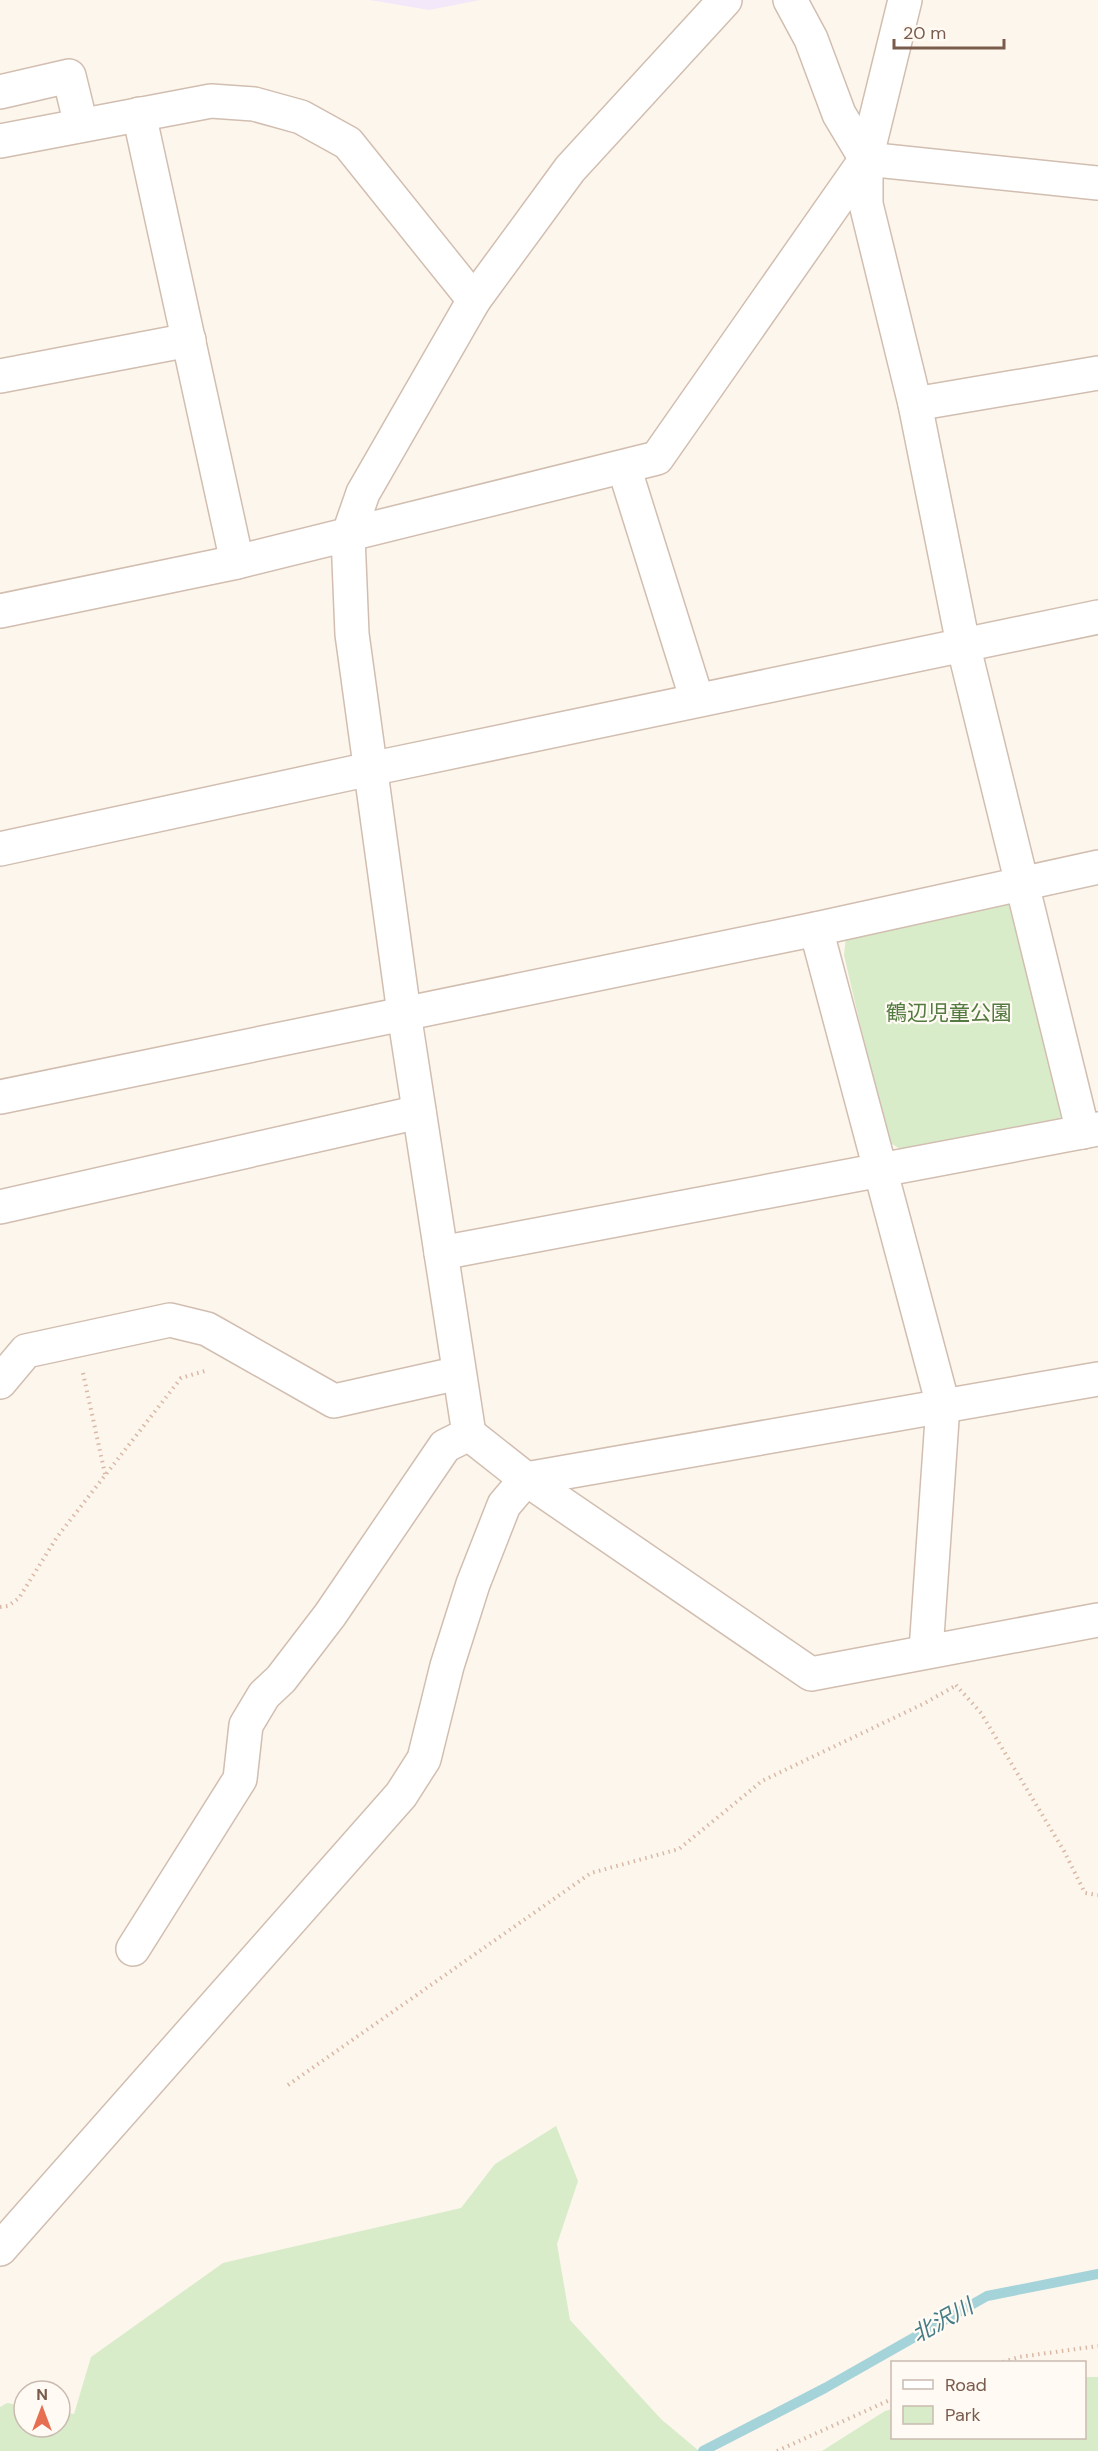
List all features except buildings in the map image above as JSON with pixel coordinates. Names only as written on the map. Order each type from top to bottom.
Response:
[{"type":"street","points":[[725,0],[570,169],[474,300],[363,493],[348,536],[352,634],[370,769],[404,1013],[469,1434],[526,1479],[812,1674],[926,1650],[1098,1620]]},
{"type":"street","points":[[790,0],[812,39],[839,114],[866,159]]},
{"type":"street","points":[[441,1253],[1091,1130],[1024,884],[963,644],[915,404],[866,204],[866,159],[905,0]]},
{"type":"street","points":[[0,92],[69,76],[81,125]]},
{"type":"street","points":[[0,141],[211,101],[254,104],[302,117],[348,143],[474,300]]},
{"type":"street","points":[[140,114],[237,562]]},
{"type":"street","points":[[866,159],[1098,183]]},
{"type":"street","points":[[0,611],[237,562],[657,458],[866,159]]},
{"type":"street","points":[[0,376],[189,340]]},
{"type":"street","points":[[915,404],[1098,373]]},
{"type":"street","points":[[624,467],[697,700]]},
{"type":"street","points":[[0,849],[1098,616]]},
{"type":"street","points":[[0,1097],[816,929],[1098,867]]},
{"type":"street","points":[[816,929],[944,1405],[926,1650]]},
{"type":"street","points":[[0,1207],[419,1112]]},
{"type":"street","points":[[0,1382],[26,1351],[170,1320],[207,1329],[334,1401],[459,1373]]},
{"type":"street","points":[[0,2249],[401,1795],[424,1759],[447,1666],[484,1554],[504,1505],[526,1479],[1098,1380]]},
{"type":"street","points":[[133,1948],[240,1779],[246,1725],[264,1695],[281,1679],[330,1615],[445,1446],[469,1434]]},
{"type":"path","points":[[76,1340],[105,1475]]},
{"type":"path","points":[[0,1607],[19,1598],[57,1537],[181,1378],[234,1362],[243,1350]]},
{"type":"path","points":[[926,1650],[981,1713],[1064,1851],[1085,1893],[1098,1895]]},
{"type":"path","points":[[288,2085],[591,1872],[679,1849],[762,1781],[923,1704],[957,1685]]},
{"type":"path","points":[[1006,2361],[1019,2357],[1098,2346]]},
{"type":"path","points":[[777,2451],[891,2399]]},
{"type":"shaded area","points":[[370,0],[480,0],[429,10]]},
{"type":"green space","name":"鶴辺児童公園","points":[[1004,899],[1017,909],[1061,1117],[1052,1126],[902,1150],[887,1141],[844,955],[846,936]]},
{"type":"green space","points":[[556,2126],[578,2181],[557,2244],[570,2320],[661,2419],[699,2451],[0,2451],[0,2407],[7,2403],[12,2404],[12,2439],[72,2439],[72,2414],[74,2414],[91,2357],[223,2263],[461,2208],[495,2164]]},
{"type":"green space","points":[[1086,2377],[1098,2377],[1098,2451],[822,2451],[891,2409],[891,2439],[1086,2439]]},
{"type":"waterway","name":"北沢川","points":[[703,2451],[825,2388],[987,2296],[1098,2274]]}]
